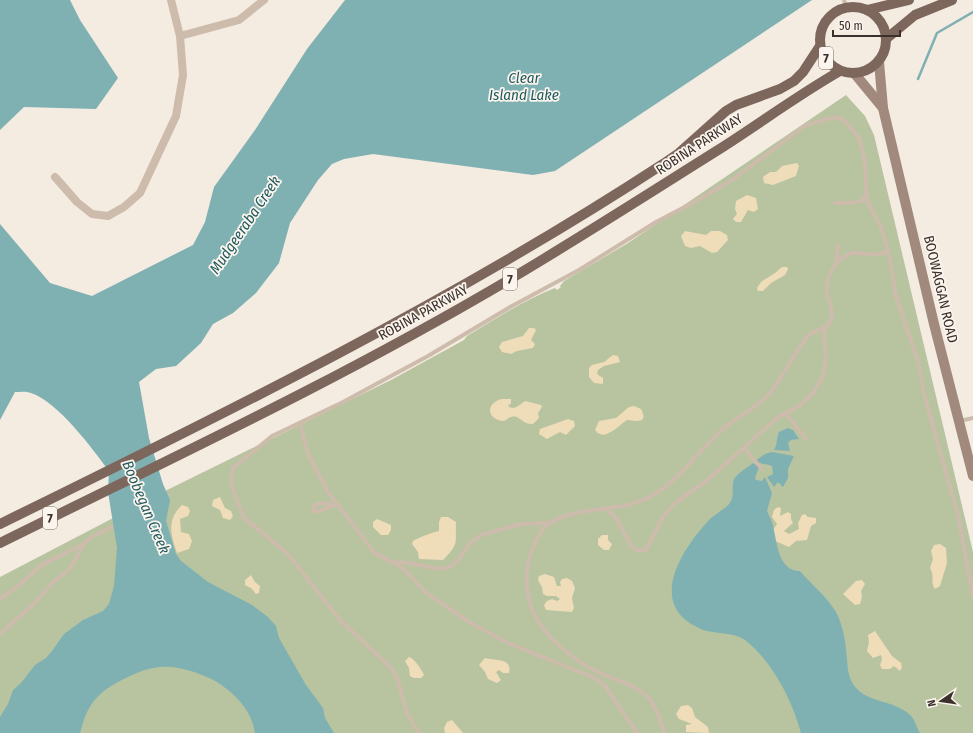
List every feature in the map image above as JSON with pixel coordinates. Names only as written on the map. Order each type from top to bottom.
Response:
[{"type":"main road","name":"7","points":[[855,74],[840,71],[830,65],[824,56],[820,46],[820,35],[823,26],[829,17],[845,4],[867,10],[908,0]]},
{"type":"main road","points":[[886,39],[915,15],[952,0]]},
{"type":"main road","points":[[855,74],[868,70],[879,62],[886,47],[886,39],[881,22],[867,10]]},
{"type":"main road","name":"ROBINA PARKWAY","points":[[0,524],[162,444],[417,312],[554,233],[678,153],[726,111],[736,105],[784,87],[794,81],[807,66],[820,46]]},
{"type":"main road","name":"BOOWAGGAN ROAD","points":[[879,62],[883,108],[934,324],[973,476]]},
{"type":"main road","name":"ROBINA PARKWAY","points":[[0,543],[166,461],[414,334],[512,278],[718,149],[813,86],[840,71]]},
{"type":"main road","name":"BOOWAGGAN ROAD","points":[[855,74],[883,108]]},
{"type":"street","points":[[55,177],[77,202],[92,214],[108,216],[124,207],[140,193],[176,116],[183,75],[180,36],[172,0]]},
{"type":"street","points":[[180,36],[239,20],[264,0]]},
{"type":"lane","points":[[419,733],[406,712],[399,684],[391,668],[351,632],[331,611],[293,560],[244,518],[238,507],[231,482],[233,468],[272,436],[300,423],[428,356],[512,306],[585,266],[656,222],[732,180],[806,125],[835,116],[844,120],[852,129],[859,138],[862,148],[866,179],[865,201],[880,227],[888,251],[896,296],[918,361],[924,394],[937,436],[944,467],[950,483],[973,596]]},
{"type":"lane","points":[[835,203],[850,204],[865,201]]},
{"type":"lane","points":[[836,265],[838,245]]},
{"type":"lane","points":[[880,254],[888,251]]},
{"type":"lane","points":[[604,508],[614,515],[632,547],[636,550],[646,550],[657,526],[669,509],[688,493],[705,482],[777,418],[802,404],[813,393],[823,376],[826,357],[824,337],[827,326],[833,314],[826,287],[836,265],[844,256],[852,253],[880,254],[888,257],[890,262]]},
{"type":"lane","points":[[614,515],[614,510],[648,497],[663,488],[679,475],[722,430],[760,404],[771,391],[810,333],[827,326]]},
{"type":"lane","points":[[815,331],[819,332],[824,337]]},
{"type":"lane","points":[[786,414],[806,438]]},
{"type":"lane","points":[[960,421],[973,418]]},
{"type":"lane","points":[[300,423],[308,454],[328,492],[337,505],[349,518],[357,532],[374,552],[405,570]]},
{"type":"lane","points":[[744,448],[762,469]]},
{"type":"lane","points":[[321,503],[337,505],[329,505],[317,512],[313,511],[313,508],[321,503]]},
{"type":"lane","points":[[391,562],[440,569],[450,567],[459,560],[470,542],[481,535],[521,524],[536,524],[556,521],[591,510],[622,506]]},
{"type":"lane","points":[[556,521],[544,527],[528,557],[527,581],[529,600],[538,623],[555,641],[577,660],[642,692],[651,701],[664,733]]},
{"type":"lane","points":[[536,524],[541,529],[540,534]]},
{"type":"lane","points":[[0,634],[36,602],[52,583],[70,569],[84,544],[90,538],[111,527]]},
{"type":"lane","points":[[0,598],[18,586],[43,564],[84,544]]},
{"type":"lane","points":[[406,563],[402,566],[425,592],[469,622],[508,643],[596,678],[605,686],[637,733]]},
{"type":"green space","points":[[846,95],[865,116],[874,135],[973,552],[973,733],[0,733],[0,577],[165,491],[391,380],[464,340],[467,336],[532,298],[555,288],[557,290],[561,287],[560,286],[564,281],[628,243]]},
{"type":"sand","points":[[797,163],[799,166],[796,176],[773,185],[764,183],[763,177],[770,172],[776,172],[782,166]]},
{"type":"sand","points":[[747,195],[756,198],[758,209],[754,212],[748,210],[741,222],[736,222],[733,219],[737,214],[735,209],[736,201]]},
{"type":"sand","points":[[685,231],[706,235],[711,231],[720,231],[727,235],[728,240],[717,252],[712,253],[700,246],[691,248],[685,246],[681,236]]},
{"type":"sand","points":[[782,267],[787,267],[788,269],[785,275],[771,283],[763,291],[758,291],[757,288],[761,282]]},
{"type":"sand","points":[[529,328],[534,328],[536,330],[531,340],[535,344],[533,348],[517,351],[511,354],[502,352],[499,347],[502,342],[523,336]]},
{"type":"sand","points":[[613,355],[618,356],[620,362],[604,366],[598,370],[597,374],[603,378],[603,384],[594,383],[589,377],[589,368],[592,365],[604,362]]},
{"type":"sand","points":[[501,399],[511,399],[511,403],[508,406],[512,408],[525,401],[541,405],[542,407],[538,413],[539,418],[533,424],[528,424],[517,417],[509,418],[504,421],[494,418],[490,412],[490,408]]},
{"type":"sand","points":[[634,406],[641,409],[643,414],[642,419],[637,421],[627,420],[616,429],[603,435],[599,434],[595,430],[599,421],[616,418],[629,407]]},
{"type":"sand","points":[[568,419],[574,421],[575,426],[566,435],[560,432],[547,439],[539,434],[540,429]]},
{"type":"sand","points":[[220,497],[225,508],[231,511],[233,516],[230,520],[223,518],[220,510],[212,506],[213,500]]},
{"type":"sand","points":[[182,505],[188,507],[190,511],[188,516],[180,519],[181,532],[189,534],[192,541],[189,549],[177,553],[171,528],[174,516]]},
{"type":"sand","points":[[778,507],[781,508],[780,516],[788,512],[791,514],[793,523],[784,531],[789,534],[799,529],[798,523],[802,515],[805,514],[808,517],[816,518],[816,523],[811,526],[807,540],[796,541],[789,547],[775,541],[772,531],[777,524],[772,517],[774,510]]},
{"type":"sand","points":[[441,517],[448,517],[456,522],[456,542],[452,550],[443,560],[419,559],[418,552],[412,544],[413,541],[439,531],[439,522]]},
{"type":"sand","points":[[377,519],[391,525],[391,530],[388,535],[381,535],[373,527],[373,522]]},
{"type":"sand","points":[[602,535],[608,535],[608,540],[612,544],[609,550],[604,550],[598,545],[598,539]]},
{"type":"sand","points":[[940,544],[946,548],[947,563],[940,586],[935,589],[930,568],[933,559],[931,551],[934,545]]},
{"type":"sand","points":[[545,574],[554,577],[557,586],[561,586],[560,582],[562,579],[567,578],[572,581],[575,588],[572,598],[574,608],[572,612],[546,610],[544,605],[547,601],[552,599],[557,601],[560,599],[556,596],[547,596],[543,594],[542,587],[538,580],[539,576]]},
{"type":"sand","points":[[251,575],[255,582],[260,586],[259,593],[256,594],[251,588],[245,585],[245,580]]},
{"type":"sand","points":[[862,580],[865,584],[861,591],[862,597],[860,604],[855,605],[843,594],[856,581]]},
{"type":"sand","points":[[875,631],[892,656],[901,663],[902,667],[900,671],[894,666],[890,669],[882,669],[880,665],[882,659],[881,655],[873,658],[867,651],[869,642],[868,635]]},
{"type":"sand","points":[[409,657],[416,662],[424,675],[421,678],[414,678],[410,676],[409,668],[405,661]]},
{"type":"sand","points":[[485,658],[505,662],[508,664],[509,673],[503,673],[499,670],[496,672],[501,680],[497,683],[488,679],[485,672],[479,665]]},
{"type":"sand","points":[[688,705],[692,708],[695,717],[708,727],[709,733],[686,732],[686,725],[692,724],[679,719],[676,714],[681,706]]},
{"type":"sand","points":[[452,720],[463,733],[445,733],[444,728],[447,722]]},
{"type":"water","points":[[0,0],[70,0],[80,20],[118,78],[96,109],[24,107],[0,130]]},
{"type":"water","name":"Clear Island Lake","points":[[345,0],[812,0],[555,171],[533,175],[373,154],[344,159],[332,164],[318,180],[290,223],[279,263],[256,293],[233,313],[213,324],[201,343],[176,366],[156,369],[139,382],[149,438],[163,484],[170,500],[166,521],[176,554],[181,561],[208,582],[252,605],[268,617],[276,626],[279,638],[306,685],[323,708],[325,718],[334,733],[255,733],[251,719],[240,701],[220,684],[209,678],[184,669],[175,667],[158,667],[142,671],[119,681],[106,690],[89,708],[80,733],[0,733],[0,717],[8,704],[13,690],[21,683],[35,665],[46,658],[64,634],[83,620],[103,611],[109,604],[114,586],[117,548],[108,492],[109,471],[74,427],[52,406],[41,398],[25,392],[15,392],[0,420],[0,224],[50,283],[92,296],[193,245],[205,222],[214,187],[255,130],[307,49]]},
{"type":"water","points":[[788,428],[793,430],[799,439],[791,440],[788,443],[790,451],[774,450],[779,432]]},
{"type":"water","points":[[772,452],[794,456],[788,469],[788,478],[783,487],[778,482],[774,487],[767,477],[773,474],[772,466],[755,461],[765,454]]},
{"type":"water","points":[[753,463],[759,467],[755,478],[756,480],[762,481],[765,477],[772,493],[767,511],[773,524],[783,561],[793,570],[800,571],[828,601],[838,616],[846,645],[849,675],[853,684],[862,693],[869,697],[892,705],[906,712],[912,717],[920,733],[801,733],[787,695],[780,682],[773,670],[755,649],[745,640],[735,635],[710,632],[699,628],[683,618],[674,605],[672,591],[674,576],[680,561],[689,546],[709,520],[724,509],[731,501],[733,482],[736,476]]},
{"type":"waterway","points":[[918,79],[937,33],[973,12]]},
{"type":"water label","name":"Mudgeeraba Creek","points":[[245,225]]},
{"type":"water label","name":"Boobegan Creek","points":[[146,507]]}]
